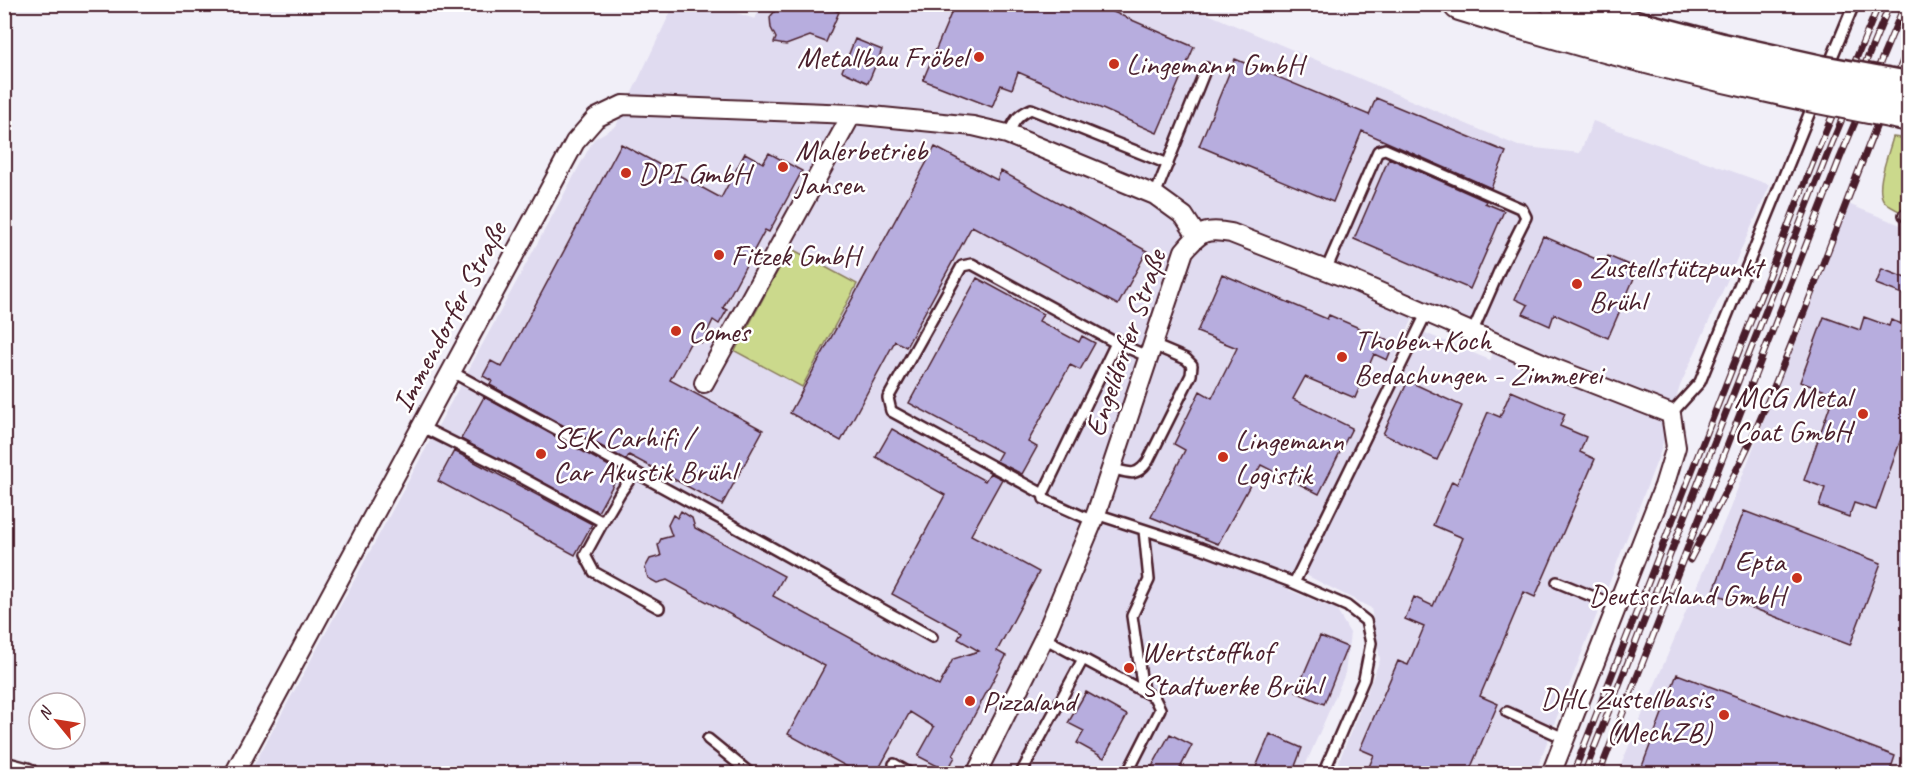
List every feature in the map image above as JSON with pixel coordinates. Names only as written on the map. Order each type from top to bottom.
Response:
[{"type":"highway","points":[[1460,4],[1648,58],[1818,84],[1907,105]]},
{"type":"highway","points":[[1555,4],[1722,48],[1818,84]]},
{"type":"street","name":"Immendorfer Straße","points":[[234,774],[575,142],[596,118],[623,105],[852,114],[973,126],[1010,135],[1155,195],[1184,216],[1197,236]]},
{"type":"street","points":[[704,383],[852,114]]},
{"type":"street","name":"Engeldorfer Straße","points":[[976,774],[1044,638],[1094,518],[1184,251],[1197,236],[1215,230],[1231,233],[1326,270],[1556,369],[1671,414]]},
{"type":"street","points":[[1551,774],[1664,486],[1676,447],[1671,414]]},
{"type":"street","points":[[4,768],[27,774]]},
{"type":"lane","points":[[1671,414],[1700,382],[1818,84],[1854,4]]},
{"type":"lane","points":[[1155,195],[1206,68]]},
{"type":"lane","points":[[1010,135],[1012,124],[1019,116],[1031,109],[1168,164]]},
{"type":"lane","points":[[1326,270],[1378,151],[1385,149],[1411,160],[1522,209],[1526,217],[1472,333]]},
{"type":"lane","points":[[1111,468],[1128,473],[1142,470],[1191,375],[1192,365],[1186,359],[1118,344],[972,264],[962,266],[888,398],[891,411],[1043,494],[1044,499],[1094,518],[1144,530],[1201,548],[1294,583],[1347,606],[1366,621],[1371,643],[1364,679],[1323,774]]},
{"type":"lane","points":[[1294,583],[1426,314]]},
{"type":"lane","points":[[1043,494],[1112,349],[1118,344]]},
{"type":"lane","points":[[452,372],[932,637]]},
{"type":"lane","points":[[422,427],[603,522]]},
{"type":"lane","points":[[635,472],[620,493],[585,555],[594,572],[659,608]]},
{"type":"lane","points":[[1143,691],[1132,616],[1149,580],[1144,530]]},
{"type":"lane","points":[[1557,582],[1616,606]]},
{"type":"lane","points":[[1044,638],[1154,697],[1160,709],[1127,774]]},
{"type":"lane","points":[[1021,773],[1083,659]]},
{"type":"lane","points":[[1507,712],[1564,738]]},
{"type":"lane","points":[[708,740],[752,774]]},
{"type":"lane","points":[[894,764],[910,774]]},
{"type":"shaded area","points":[[762,4],[1187,5],[1518,146],[1580,153],[1593,121],[1770,185],[1680,386],[1660,453],[1535,773],[1334,773],[1380,660],[1371,608],[1304,574],[1425,333],[1490,360],[1500,336],[1420,303],[1289,590],[1336,609],[1350,633],[1345,674],[1302,773],[249,774],[594,139],[616,126],[674,5],[713,5],[755,19]]},
{"type":"shaded area","points":[[1848,204],[1908,228],[1908,773],[1617,774],[1730,508]]},
{"type":"green space","points":[[1893,137],[1908,139],[1908,215],[1889,206],[1881,195],[1881,179]]},
{"type":"green space","points":[[790,248],[857,284],[802,387],[735,351]]},
{"type":"building","points":[[783,4],[821,4],[839,12],[826,42],[810,36],[786,45],[774,43],[776,38],[771,28],[770,17]]},
{"type":"building","points":[[955,4],[1095,4],[1194,47],[1157,133],[1018,72],[1012,89],[1001,85],[992,107],[923,80]]},
{"type":"building","points":[[855,39],[882,50],[868,83],[842,71]]},
{"type":"building","points":[[1235,59],[1369,115],[1376,98],[1506,152],[1491,188],[1362,131],[1333,202],[1199,146]]},
{"type":"building","points":[[621,144],[721,198],[745,153],[763,163],[769,153],[802,171],[769,232],[765,230],[723,308],[727,310],[719,324],[713,320],[702,343],[693,338],[670,380],[763,430],[722,505],[629,455],[626,460],[490,385],[492,381],[483,376],[491,361],[502,367]]},
{"type":"building","points":[[935,147],[997,180],[1001,171],[1147,251],[1118,305],[972,226],[906,347],[895,341],[841,441],[790,413]]},
{"type":"building","points":[[1389,158],[1504,211],[1470,289],[1354,239]]},
{"type":"building","name":"Zustellstützpunkt Brühl","points":[[1543,236],[1605,263],[1608,256],[1638,269],[1608,338],[1554,314],[1550,326],[1523,314],[1528,305],[1515,299]]},
{"type":"building","points":[[1882,269],[1908,279],[1905,295],[1876,284]]},
{"type":"building","points":[[1222,274],[1327,319],[1329,315],[1394,343],[1387,360],[1374,354],[1355,398],[1305,377],[1293,399],[1352,428],[1319,494],[1261,465],[1218,544],[1151,517],[1185,450],[1174,444],[1200,391],[1212,398],[1237,348],[1197,332]]},
{"type":"building","points":[[977,278],[1043,314],[1039,321],[1079,342],[1082,336],[1095,343],[1080,370],[1070,365],[1028,442],[1037,447],[1022,474],[996,461],[1001,452],[909,403]]},
{"type":"building","name":"MCG Metal Coat GmbH","points":[[1824,317],[1860,330],[1864,317],[1889,326],[1891,320],[1908,326],[1908,419],[1876,510],[1854,503],[1849,517],[1819,506],[1825,488],[1804,480],[1834,394],[1800,382]]},
{"type":"building","points":[[1408,381],[1462,406],[1437,460],[1383,434]]},
{"type":"building","points":[[1511,391],[1565,414],[1560,426],[1586,437],[1580,452],[1595,459],[1535,597],[1524,592],[1480,696],[1498,704],[1468,774],[1366,774],[1374,755],[1360,749],[1398,661],[1408,665],[1424,627],[1405,619],[1414,597],[1433,606],[1463,538],[1433,525],[1452,481],[1457,484],[1488,412],[1500,417]]},
{"type":"building","name":"SEK Carhifi / Car Akustik Brühl","points":[[484,397],[620,472],[598,512],[461,439]]},
{"type":"building","points":[[892,429],[985,481],[990,473],[1002,479],[971,535],[1039,572],[997,651],[1006,656],[953,755],[955,757],[947,771],[918,756],[934,727],[910,712],[876,774],[860,774],[788,734],[825,666],[667,580],[657,583],[648,578],[645,568],[650,559],[661,556],[658,545],[661,539],[672,536],[668,525],[673,515],[677,518],[681,511],[692,518],[695,528],[784,576],[773,596],[939,686],[953,659],[979,651],[958,639],[962,632],[892,594],[945,495],[876,457]]},
{"type":"building","points":[[454,451],[592,524],[575,555],[438,481]]},
{"type":"building","name":"Epta Deutschland GmbH","points":[[1744,511],[1881,563],[1850,645],[1713,593]]},
{"type":"building","points":[[1320,636],[1347,647],[1324,704],[1296,692]]},
{"type":"building","name":"DHL Zustellbasis (MechZB)","points":[[1677,674],[1895,756],[1889,774],[1652,774],[1641,769]]},
{"type":"building","points":[[1086,692],[1127,715],[1104,758],[1077,743],[1084,731],[1068,723]]},
{"type":"building","points":[[1170,734],[1192,745],[1177,774],[1148,774]]},
{"type":"building","points":[[1270,734],[1302,748],[1292,774],[1253,774]]},
{"type":"railway","points":[[1573,774],[1817,152],[1879,4]]},
{"type":"railway","points":[[1584,774],[1827,155],[1890,4]]},
{"type":"railway","points":[[1599,774],[1840,158],[1905,4]]},
{"type":"railway","points":[[1690,560],[1745,453],[1773,390],[1908,49]]},
{"type":"place","name":"Metallbau Fröbel","points":[[979,57]]},
{"type":"place","name":"Lingemann GmbH","points":[[1114,64]]},
{"type":"place","name":"Malerbetrieb Jansen","points":[[783,167]]},
{"type":"place","name":"DPI GmbH","points":[[626,173]]},
{"type":"place","name":"Fitzek GmbH","points":[[719,255]]},
{"type":"place","name":"Zustellstützpunkt Brühl","points":[[1577,284]]},
{"type":"place","name":"Comes","points":[[676,331]]},
{"type":"place","name":"Thoben+Koch Bedachungen - Zimmerei","points":[[1342,357]]},
{"type":"place","name":"MCG Metal Coat GmbH","points":[[1863,414]]},
{"type":"place","name":"SEK Carhifi / Car Akustik Brühl","points":[[541,454]]},
{"type":"place","name":"Lingemann Logistik","points":[[1223,457]]},
{"type":"place","name":"Epta Deutschland GmbH","points":[[1797,578]]},
{"type":"place","name":"Wertstoffhof Stadtwerke Brühl","points":[[1129,668]]},
{"type":"place","name":"Pizzaland","points":[[970,701]]},
{"type":"place","name":"DHL Zustellbasis (MechZB)","points":[[1724,715]]}]
